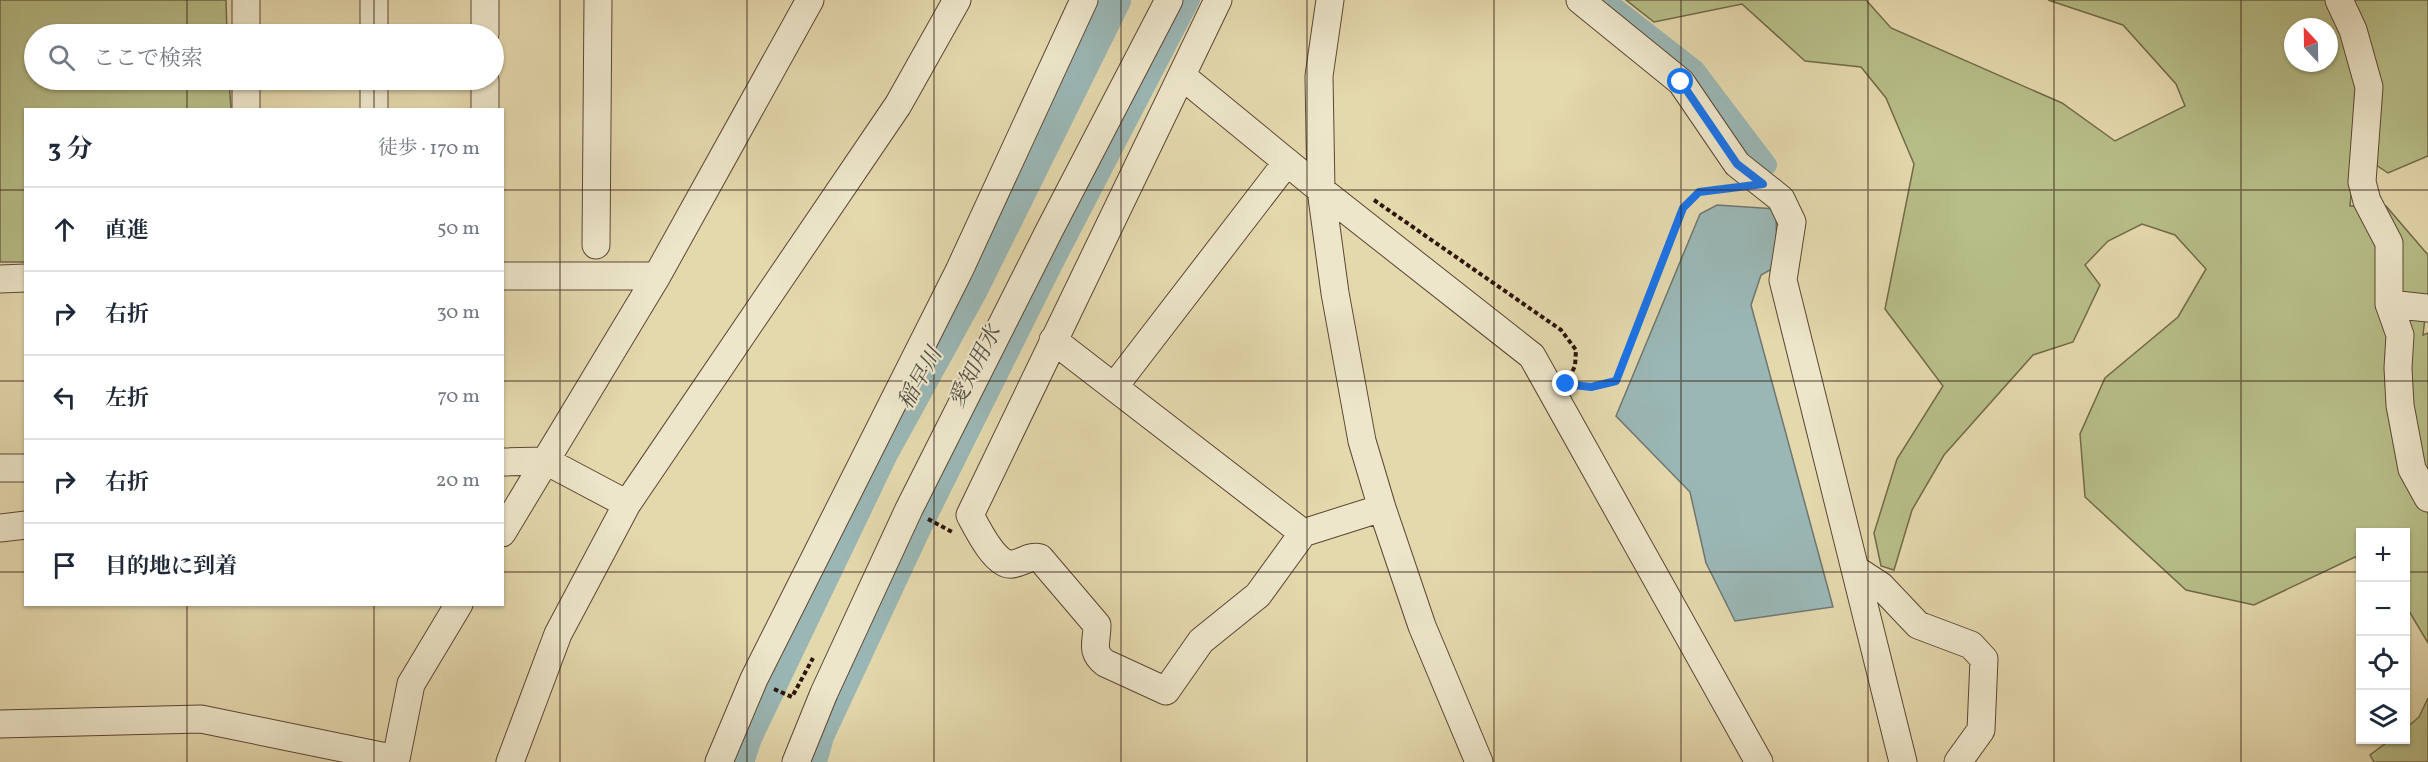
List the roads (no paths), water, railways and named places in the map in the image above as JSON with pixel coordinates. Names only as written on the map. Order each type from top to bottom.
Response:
[{"type":"street","points":[[246,0],[246,24]]},
{"type":"street","points":[[374,0],[374,24]]},
{"type":"street","points":[[485,0],[485,24]]},
{"type":"street","points":[[596,245],[598,0]]},
{"type":"street","points":[[506,520],[546,461],[657,276],[810,0]]},
{"type":"street","points":[[510,762],[558,634],[627,504],[898,105],[957,0]]},
{"type":"street","points":[[719,762],[754,679],[958,271],[1084,0]]},
{"type":"street","points":[[796,762],[824,693],[909,509],[1168,0]]},
{"type":"street","points":[[1218,0],[970,515],[995,556],[1005,564],[1013,564],[1034,556],[1040,558],[1097,625],[1094,648],[1097,657],[1105,663],[1166,691],[1201,641],[1258,595],[1303,533],[1382,508]]},
{"type":"street","points":[[1330,0],[1319,76],[1321,190],[1335,294],[1358,418],[1382,508],[1422,626],[1479,762]]},
{"type":"street","points":[[1580,0],[1681,82],[1737,164],[1781,199],[1792,222],[1783,280],[1903,762]]},
{"type":"street","points":[[2339,0],[2353,30],[2369,87],[2362,182],[2367,201],[2389,243],[2389,304],[2400,334],[2398,368],[2400,405],[2412,469],[2428,498]]},
{"type":"street","points":[[1182,76],[1321,190],[1532,356],[1760,762]]},
{"type":"street","points":[[246,90],[246,108]]},
{"type":"street","points":[[374,90],[374,108]]},
{"type":"street","points":[[484,108],[485,90]]},
{"type":"street","points":[[1114,387],[1287,162]]},
{"type":"street","points":[[504,276],[657,276]]},
{"type":"street","points":[[0,279],[24,278]]},
{"type":"street","points":[[2389,304],[2428,308]]},
{"type":"street","points":[[1053,340],[1303,533]]},
{"type":"street","points":[[504,462],[546,461],[627,504]]},
{"type":"street","points":[[0,468],[24,468]]},
{"type":"street","points":[[0,528],[24,525]]},
{"type":"street","points":[[1855,569],[1881,586],[1918,625],[1971,645],[1984,659],[1981,729],[1958,762]]},
{"type":"street","points":[[0,723],[201,720],[396,759],[411,684],[458,606]]},
{"type":"water","points":[[1717,205],[1776,209],[1777,266],[1761,275],[1751,305],[1833,607],[1735,621],[1706,563],[1690,492],[1616,416],[1700,214]]},
{"type":"waterway","name":"稲早川","points":[[737,762],[745,737],[882,451],[972,287],[1114,0]]},
{"type":"waterway","name":"愛知用水","points":[[817,762],[824,737],[923,525],[1052,266],[1190,0]]},
{"type":"waterway","points":[[1605,0],[1695,70],[1767,165]]}]
